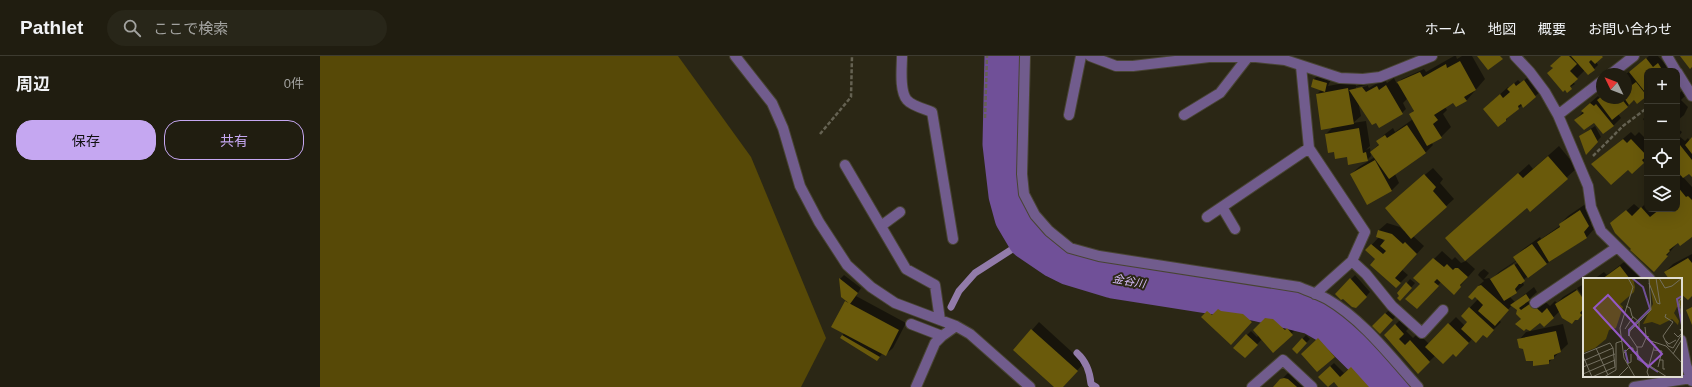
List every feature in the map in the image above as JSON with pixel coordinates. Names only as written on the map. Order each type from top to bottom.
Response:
[{"type":"street","points":[[734,56],[772,103],[783,128],[800,186],[819,222],[847,265],[883,296],[895,303],[956,326],[970,334],[1030,387]]},
{"type":"street","points":[[902,56],[902,91],[907,101],[932,112],[953,239]]},
{"type":"street","points":[[1025,56],[1022,174],[1024,194],[1035,215],[1049,231],[1064,244],[1070,248],[1100,256],[1299,287],[1342,309],[1366,329],[1418,387]]},
{"type":"street","points":[[1069,115],[1081,56]]},
{"type":"street","points":[[1090,56],[1116,66],[1133,66],[1209,57],[1276,57],[1340,78],[1380,76],[1432,56]]},
{"type":"street","points":[[1515,56],[1546,92],[1558,116],[1588,186],[1592,207],[1601,231],[1616,248],[1649,278]]},
{"type":"street","points":[[1619,68],[1634,56]]},
{"type":"street","points":[[1667,56],[1674,68]]},
{"type":"street","points":[[1184,115],[1220,94],[1248,57]]},
{"type":"street","points":[[1301,66],[1309,148],[1365,232],[1352,261],[1315,294]]},
{"type":"street","points":[[1680,77],[1692,96]]},
{"type":"street","points":[[1558,116],[1596,86]]},
{"type":"street","points":[[1208,217],[1309,148]]},
{"type":"street","points":[[845,165],[906,269],[935,286],[940,320]]},
{"type":"street","points":[[1222,207],[1235,229]]},
{"type":"street","points":[[881,226],[900,212]]},
{"type":"street","points":[[1535,303],[1616,248]]},
{"type":"street","points":[[1352,261],[1366,274],[1392,306],[1422,333],[1443,310]]},
{"type":"street","points":[[911,324],[942,336]]},
{"type":"street","points":[[916,387],[935,343],[956,326]]},
{"type":"street","points":[[1634,387],[1692,379],[1686,365],[1682,345]]},
{"type":"street","points":[[1252,387],[1283,360],[1312,387]]},
{"type":"path","points":[[820,134],[851,97],[852,56]]},
{"type":"path","points":[[985,118],[987,56]]},
{"type":"path","points":[[1581,170],[1623,126],[1644,110]]},
{"type":"shaded area","points":[[320,56],[678,56],[751,157],[826,338],[801,387],[320,387]]},
{"type":"building","points":[[1477,56],[1500,56],[1503,59],[1488,70]]},
{"type":"building","points":[[1561,56],[1569,56],[1577,64],[1570,71],[1578,79],[1570,86],[1572,89],[1567,93],[1565,90],[1563,92],[1547,73],[1553,68],[1550,66]]},
{"type":"building","points":[[1571,56],[1603,57],[1595,64],[1591,60],[1589,62],[1595,70],[1588,75]]},
{"type":"building","points":[[1680,56],[1692,56],[1692,67],[1690,69]]},
{"type":"building","points":[[1646,58],[1653,67],[1658,63],[1661,68],[1644,68],[1644,91],[1632,76],[1632,70]]},
{"type":"building","points":[[1460,61],[1476,90],[1464,97],[1467,101],[1456,107],[1453,103],[1434,115],[1438,120],[1433,124],[1442,138],[1427,146],[1409,114],[1414,111],[1397,82],[1420,72],[1423,77],[1446,64],[1447,68]]},
{"type":"building","points":[[1313,79],[1327,83],[1325,92],[1311,87]]},
{"type":"building","points":[[1524,80],[1536,97],[1523,108],[1521,104],[1518,106],[1519,109],[1498,127],[1483,109],[1500,94],[1503,98],[1510,92],[1507,89],[1514,83],[1516,86]]},
{"type":"building","points":[[1636,82],[1644,92],[1644,98],[1637,104],[1634,100],[1632,102],[1632,85]]},
{"type":"building","points":[[1386,85],[1403,114],[1379,128],[1376,123],[1372,125],[1349,90],[1362,87],[1366,92],[1377,86],[1379,90]]},
{"type":"building","points":[[1348,88],[1354,124],[1321,130],[1316,94]]},
{"type":"building","points":[[1590,103],[1594,106],[1596,104],[1614,126],[1603,134],[1594,123],[1584,130],[1574,120],[1584,113],[1581,111]]},
{"type":"building","points":[[1600,104],[1626,104],[1628,107],[1612,120]]},
{"type":"building","points":[[1407,125],[1426,153],[1389,179],[1370,152],[1379,145],[1376,141],[1385,135],[1387,138]]},
{"type":"building","points":[[1359,128],[1363,153],[1366,152],[1368,161],[1348,165],[1347,157],[1335,159],[1334,152],[1328,153],[1325,134]]},
{"type":"building","points":[[1591,129],[1598,142],[1586,155],[1579,136]]},
{"type":"building","points":[[1692,137],[1692,154],[1685,145]]},
{"type":"building","points":[[1623,139],[1627,143],[1631,139],[1644,153],[1644,158],[1642,160],[1644,163],[1632,174],[1628,170],[1611,185],[1591,164]]},
{"type":"building","points":[[1680,145],[1692,160],[1692,177],[1689,174],[1683,178],[1680,174]]},
{"type":"building","points":[[1548,156],[1568,179],[1530,212],[1527,208],[1465,261],[1445,238],[1518,173],[1523,178]]},
{"type":"building","points":[[1375,160],[1392,191],[1367,205],[1350,174]]},
{"type":"building","points":[[1424,174],[1436,187],[1433,191],[1447,207],[1411,239],[1385,208]]},
{"type":"building","points":[[1680,190],[1686,197],[1688,196],[1692,200],[1692,237],[1680,246],[1678,243],[1669,250],[1670,251],[1666,255],[1668,256],[1654,272],[1630,250],[1631,249],[1615,233],[1610,223],[1626,210],[1632,216],[1641,207],[1650,217],[1656,212],[1680,212]]},
{"type":"building","points":[[1580,210],[1589,226],[1584,232],[1587,238],[1549,262],[1537,242],[1560,227],[1559,224]]},
{"type":"building","points":[[1378,230],[1392,234],[1403,244],[1405,242],[1417,254],[1395,278],[1401,283],[1396,288],[1370,265],[1375,259],[1365,250],[1371,244],[1383,254],[1386,251],[1380,246],[1385,240],[1376,237]]},
{"type":"building","points":[[1532,244],[1547,264],[1528,278],[1513,257]]},
{"type":"building","points":[[1433,258],[1444,267],[1447,264],[1453,270],[1458,268],[1468,277],[1460,285],[1461,287],[1454,295],[1437,279],[1434,282],[1439,286],[1417,309],[1405,299],[1420,284],[1413,278]]},
{"type":"building","points":[[1688,258],[1692,263],[1692,296],[1688,300],[1682,295],[1682,278],[1668,278],[1664,272]]},
{"type":"building","points":[[1514,264],[1525,281],[1519,284],[1515,289],[1517,293],[1504,301],[1490,279]]},
{"type":"building","points":[[1620,266],[1629,278],[1603,278]]},
{"type":"building","points":[[839,278],[858,293],[850,304],[841,297]]},
{"type":"building","points":[[1350,278],[1367,297],[1356,308],[1352,307],[1343,299],[1341,300],[1335,294]]},
{"type":"building","points":[[1406,282],[1412,288],[1400,301],[1397,298],[1399,296],[1397,293]]},
{"type":"building","points":[[1481,285],[1509,310],[1495,326],[1478,311],[1483,305],[1475,297],[1472,300],[1468,297],[1478,286]]},
{"type":"building","points":[[1577,290],[1583,299],[1583,309],[1580,313],[1582,315],[1572,324],[1562,318],[1555,304]]},
{"type":"building","points":[[1526,294],[1530,300],[1519,308],[1521,310],[1531,303],[1542,313],[1547,308],[1554,318],[1544,327],[1540,323],[1530,331],[1526,329],[1524,331],[1515,324],[1521,319],[1516,314],[1517,310],[1510,305]]},
{"type":"building","points":[[845,301],[899,330],[886,356],[831,327]]},
{"type":"building","points":[[1469,307],[1494,330],[1487,338],[1483,335],[1476,343],[1461,329],[1467,322],[1461,316]]},
{"type":"building","points":[[1692,307],[1692,325],[1686,310]]},
{"type":"building","points":[[1218,309],[1221,311],[1243,314],[1252,322],[1231,345],[1201,317],[1207,311],[1212,315]]},
{"type":"building","points":[[1385,313],[1393,320],[1380,334],[1372,326]]},
{"type":"building","points":[[1265,318],[1273,319],[1285,330],[1287,328],[1293,335],[1273,353],[1253,330]]},
{"type":"building","points":[[1448,323],[1469,343],[1456,357],[1453,354],[1443,364],[1425,347]]},
{"type":"building","points":[[1395,324],[1404,334],[1399,339],[1405,345],[1410,340],[1430,362],[1418,374],[1384,335]]},
{"type":"building","points":[[1031,329],[1078,371],[1063,387],[1054,387],[1013,350]]},
{"type":"building","points":[[1556,331],[1561,352],[1554,355],[1554,359],[1549,360],[1549,364],[1533,366],[1533,361],[1526,361],[1523,349],[1519,348],[1517,339]]},
{"type":"building","points":[[1246,334],[1258,345],[1245,358],[1233,348]]},
{"type":"building","points":[[842,335],[880,357],[877,361],[840,338]]},
{"type":"building","points":[[1302,338],[1307,343],[1297,354],[1292,349]]},
{"type":"building","points":[[1318,338],[1335,357],[1317,372],[1301,354]]},
{"type":"building","points":[[1330,366],[1340,377],[1351,367],[1369,387],[1338,387],[1334,382],[1328,387],[1318,377]]},
{"type":"building","points":[[1280,379],[1288,379],[1297,387],[1273,387]]},
{"type":"waterway","name":"金谷川","points":[[1005,56],[1003,144],[1009,195],[1015,217],[1028,239],[1056,258],[1070,265],[1113,278],[1259,301],[1312,314],[1333,326],[1395,387]]},
{"type":"waterway","points":[[951,307],[959,291],[975,273],[1028,239]]},
{"type":"waterway","points":[[1077,353],[1087,367],[1091,384],[1096,387]]}]
